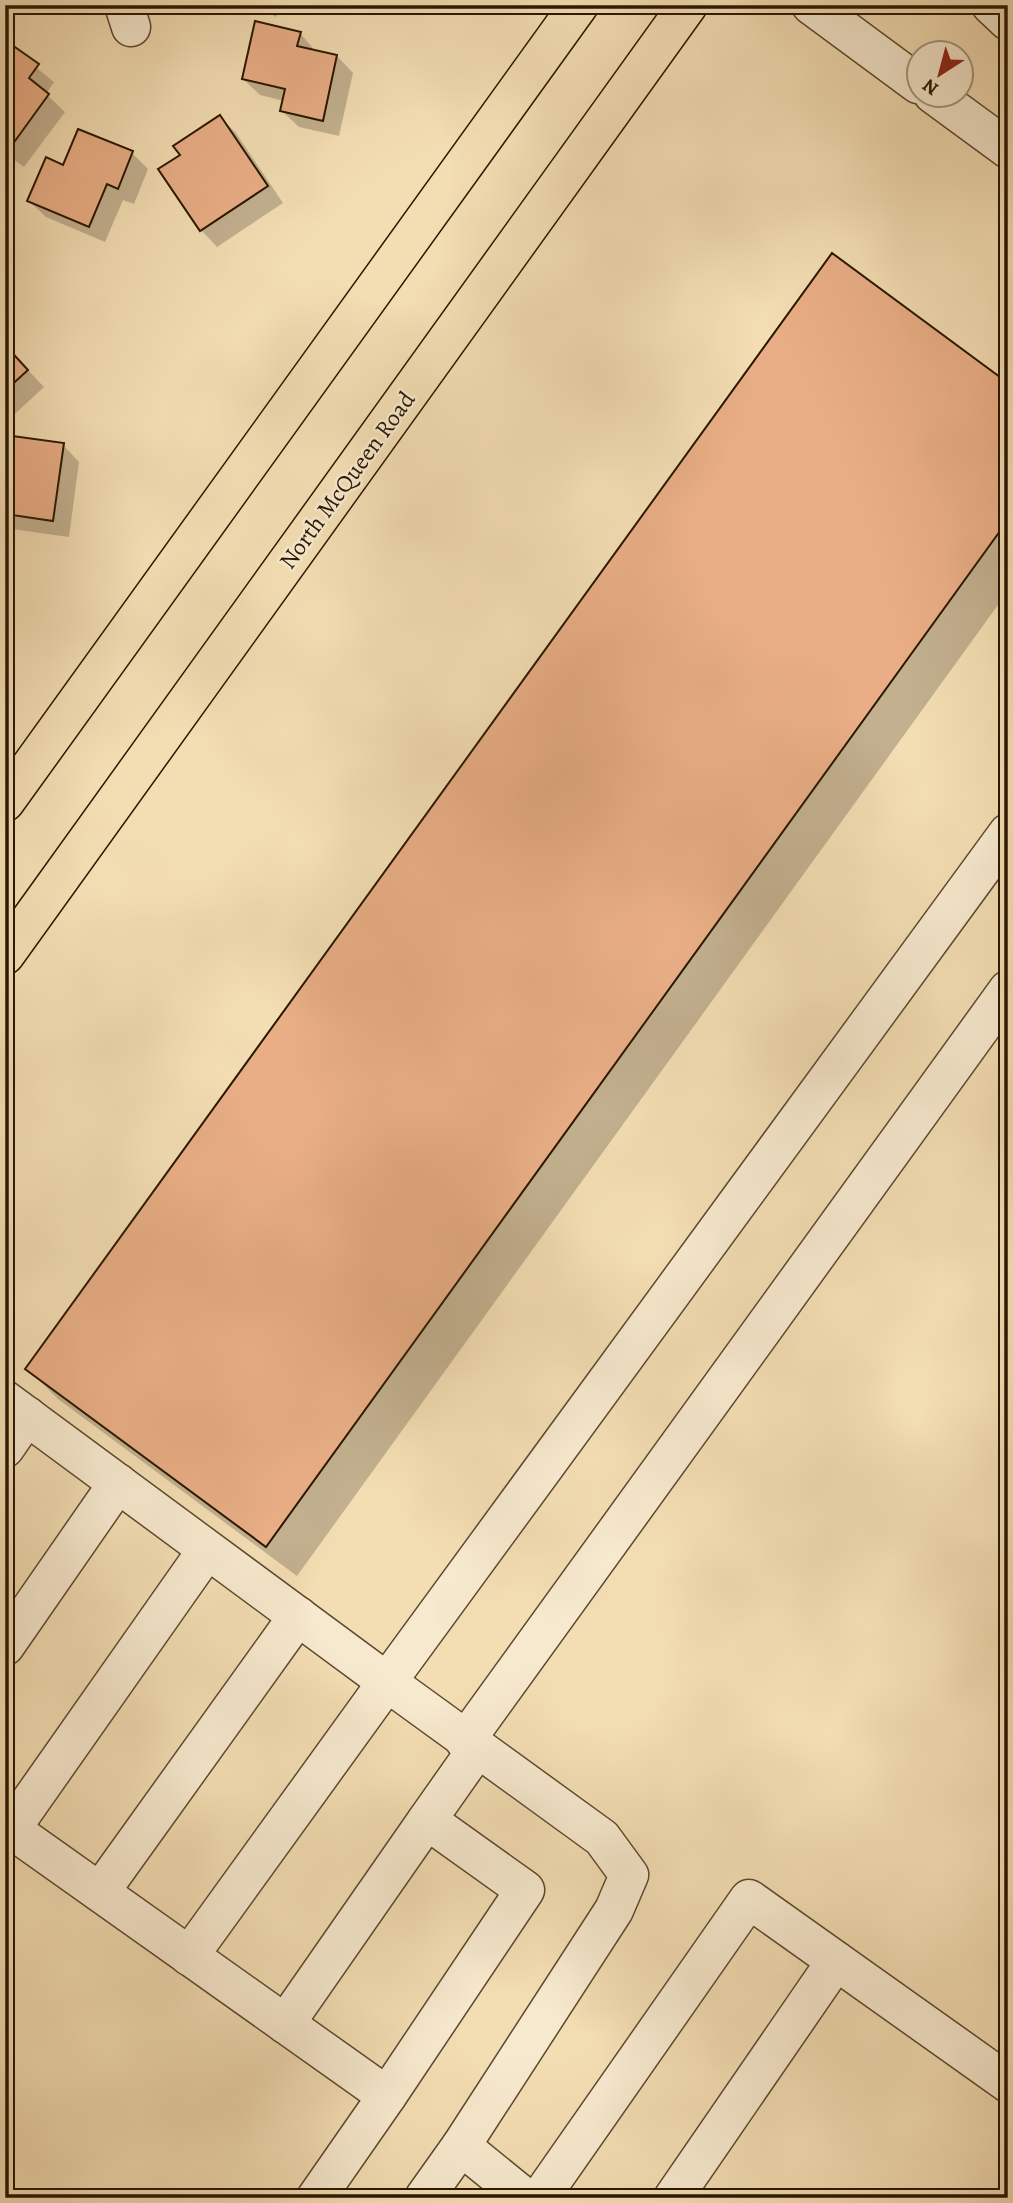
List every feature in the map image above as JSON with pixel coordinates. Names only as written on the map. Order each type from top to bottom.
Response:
[{"type":"main road","points":[[5,802],[579,5]]},
{"type":"main road","name":"North McQueen Road","points":[[5,955],[688,5]]},
{"type":"lane","points":[[811,5],[904,73]]},
{"type":"lane","points":[[991,5],[1008,21]]},
{"type":"lane","points":[[952,108],[1008,149]]},
{"type":"lane","points":[[189,1956],[1008,833]]},
{"type":"lane","points":[[285,2024],[427,1820],[471,1745],[996,1031],[1008,990]]},
{"type":"lane","points":[[5,1448],[16,1408],[471,1745],[602,1838],[629,1875],[614,1910],[461,2146],[424,2198]]},
{"type":"lane","points":[[5,1646],[118,1483]]},
{"type":"lane","points":[[208,1550],[8,1827],[387,2096]]},
{"type":"lane","points":[[100,1892],[298,1616]]},
{"type":"lane","points":[[316,2198],[525,1890],[427,1820]]},
{"type":"lane","points":[[540,2198],[749,1899],[1008,2082]]},
{"type":"lane","points":[[673,2198],[836,1961]]},
{"type":"lane","points":[[461,2146],[525,2198]]},
{"type":"building","points":[[255,21],[301,32],[297,46],[337,55],[323,121],[280,111],[285,89],[242,79]]},
{"type":"building","points":[[5,40],[39,64],[29,78],[49,94],[7,152]]},
{"type":"building","points":[[220,115],[268,186],[200,231],[158,169],[180,155],[173,146]]},
{"type":"building","points":[[78,129],[133,151],[118,189],[107,184],[89,227],[27,201],[46,157],[63,165]]},
{"type":"building","points":[[832,253],[1008,383],[1008,520],[266,1547],[25,1369]]},
{"type":"building","points":[[5,345],[28,370],[5,391]]},
{"type":"building","points":[[5,435],[64,443],[53,521],[5,514]]}]
